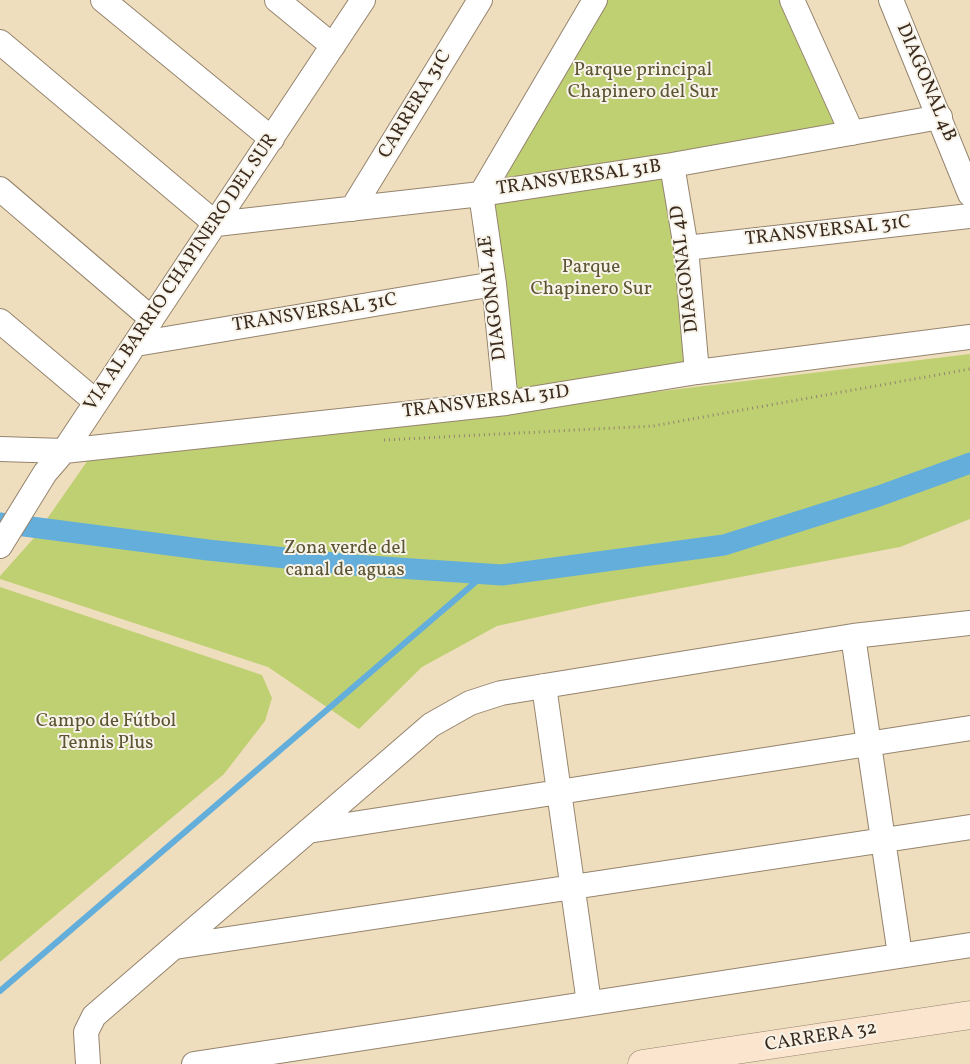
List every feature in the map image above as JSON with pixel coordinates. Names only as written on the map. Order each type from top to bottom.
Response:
[{"type":"street","points":[[103,0],[272,139]]},
{"type":"street","points":[[277,0],[333,46]]},
{"type":"street","name":"VIA AL BARRIO CHAPINERO DEL SUR","points":[[2,543],[45,473],[64,451],[95,401],[136,344],[363,0]]},
{"type":"street","name":"CARRERA 31C","points":[[352,209],[480,0]]},
{"type":"street","points":[[481,194],[595,0]]},
{"type":"street","points":[[792,0],[852,133]]},
{"type":"street","name":"DIAGONAL 4B","points":[[895,1],[970,194]]},
{"type":"street","points":[[0,42],[216,224]]},
{"type":"street","name":"TRANSVERSAL 31B","points":[[216,224],[481,194],[672,165],[940,117]]},
{"type":"street","name":"DIAGONAL 4D","points":[[672,165],[686,248],[697,372]]},
{"type":"street","points":[[0,189],[152,319]]},
{"type":"street","name":"DIAGONAL 4E","points":[[481,194],[494,284],[506,403]]},
{"type":"street","name":"TRANSVERSAL 31C","points":[[686,248],[970,216]]},
{"type":"street","name":"TRANSVERSAL 31C","points":[[136,344],[494,284]]},
{"type":"street","points":[[0,320],[95,401]]},
{"type":"street","name":"TRANSVERSAL 31D","points":[[0,449],[64,451],[506,403],[697,372],[970,337]]},
{"type":"street","points":[[88,1064],[86,1032],[94,1016],[431,725],[470,703],[501,693],[853,636],[970,623]]},
{"type":"street","points":[[853,636],[900,955]]},
{"type":"street","points":[[544,686],[589,1003]]},
{"type":"street","points":[[308,831],[970,728]]},
{"type":"street","points":[[175,947],[970,827]]},
{"type":"street","points":[[194,1064],[970,945]]},
{"type":"street","name":"CARRERA 32","points":[[642,1064],[734,1058],[970,1015]]},
{"type":"path","points":[[375,440],[653,426],[970,369]]},
{"type":"green space","points":[[595,0],[792,0],[852,133],[672,165],[692,370],[506,403],[481,194]]},
{"type":"green space","name":"Zona verde del canal de aguas","points":[[970,354],[970,519],[900,547],[602,603],[497,626],[422,667],[359,729],[268,667],[0,579],[0,576],[33,539],[88,460]]},
{"type":"green space","name":"Campo de Fútbol Tennis Plus","points":[[0,587],[262,675],[272,698],[265,721],[224,774],[0,962]]},
{"type":"waterway","points":[[0,523],[208,550],[354,565],[502,575],[724,545],[879,496],[970,463]]},
{"type":"waterway","points":[[0,991],[485,574]]},
{"type":"park label","name":"Parque principal Chapinero del Sur","points":[[643,83]]},
{"type":"park label","name":"Parque Chapinero Sur","points":[[591,280]]}]
